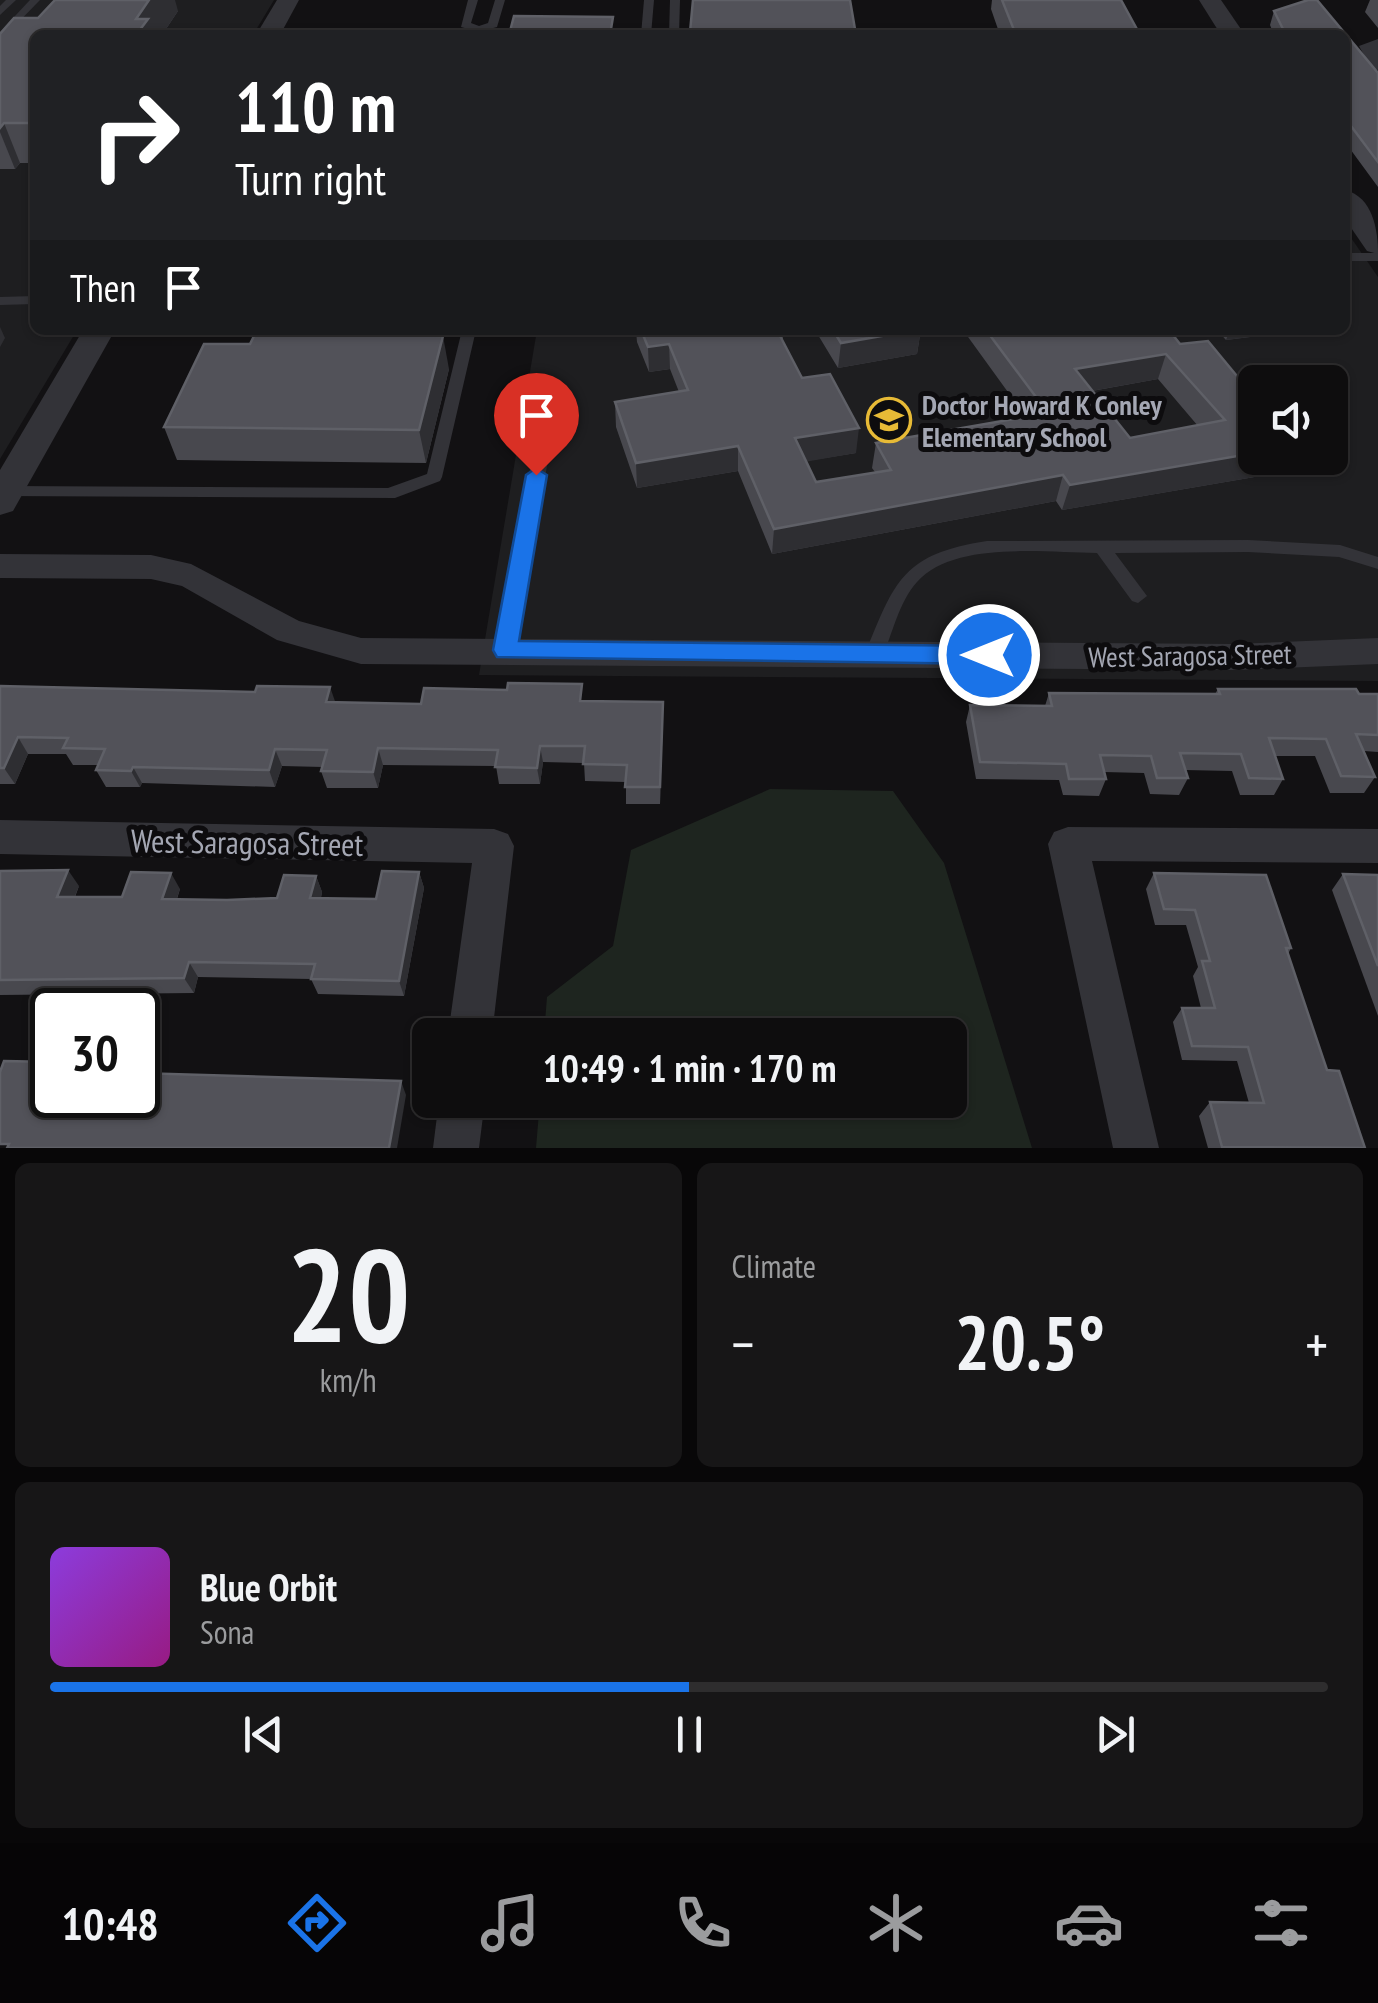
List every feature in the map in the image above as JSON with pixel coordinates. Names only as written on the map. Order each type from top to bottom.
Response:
[{"type":"street","points":[[271,30],[288,0]]},
{"type":"street","points":[[1210,0],[1230,30]]},
{"type":"street","points":[[3,497],[96,335]]},
{"type":"street","name":"West Saragosa Street","points":[[0,566],[152,567],[191,576],[290,631],[360,651],[1235,657],[1378,651]]},
{"type":"street","name":"West Saragosa Street","points":[[0,838],[494,846],[472,1018]]},
{"type":"street","points":[[1136,1148],[1068,844],[1378,846]]},
{"type":"street","points":[[456,1148],[460,1118]]},
{"type":"lane","points":[[0,12],[12,0]]},
{"type":"lane","points":[[0,38],[35,0]]},
{"type":"lane","points":[[472,3],[499,4],[493,25],[465,25],[472,3]]},
{"type":"lane","points":[[646,30],[648,4],[676,4],[675,30]]},
{"type":"lane","points":[[1350,252],[1370,230]]},
{"type":"lane","points":[[0,300],[30,300]]},
{"type":"lane","points":[[3,497],[388,494],[434,477],[468,335]]},
{"type":"lane","points":[[505,650],[548,410]]},
{"type":"lane","points":[[1102,547],[1138,596]]},
{"type":"lane","points":[[874,654],[898,594],[934,557],[987,548],[1315,549],[1378,563]]},
{"type":"shaded area","points":[[0,0],[274,0],[256,30],[30,30],[30,335],[74,335],[0,459]]},
{"type":"shaded area","name":"Doctor Howard K Conley Elementary School","points":[[1350,236],[1378,277],[1378,681],[479,675],[536,335],[1350,335]]},
{"type":"shaded area","points":[[770,789],[893,791],[944,863],[1032,1148],[536,1148],[538,1118],[967,1118],[967,1018],[545,1018],[547,997],[613,946],[631,850]]},
{"type":"building","points":[[55,0],[149,0],[136,19],[148,19],[140,30],[30,30],[30,123],[4,123],[0,128],[0,34],[14,18],[38,18]]},
{"type":"building","points":[[693,0],[850,0],[855,30],[690,30]]},
{"type":"building","points":[[1002,0],[1121,0],[1137,30],[1014,30]]},
{"type":"building","points":[[1317,0],[1342,30],[1284,30],[1274,11]]},
{"type":"building","points":[[514,16],[613,17],[611,30],[510,30]]},
{"type":"building","points":[[1350,39],[1378,73],[1378,162],[1350,125]]},
{"type":"building","points":[[254,335],[443,336],[419,430],[164,427],[204,344],[250,344]]},
{"type":"building","points":[[643,335],[780,335],[802,378],[830,374],[859,428],[795,438],[816,482],[891,470],[876,443],[1048,413],[990,335],[1173,335],[1180,344],[1208,341],[1238,377],[1238,456],[1070,485],[1063,475],[774,529],[738,446],[636,463],[615,402],[688,390],[669,344],[648,347]],"holes":[[[1166,354],[1225,420],[1130,438],[1075,369]]]},
{"type":"building","points":[[836,335],[887,335],[841,343]]},
{"type":"building","points":[[508,683],[582,684],[580,701],[663,702],[660,787],[625,787],[627,765],[583,764],[585,746],[540,746],[537,768],[495,767],[498,750],[378,748],[373,772],[321,771],[327,750],[275,749],[269,770],[133,767],[131,771],[96,770],[105,749],[63,748],[68,738],[18,737],[4,768],[0,768],[0,686],[255,692],[257,686],[330,687],[326,702],[421,704],[424,688],[507,690]]},
{"type":"building","points":[[1218,689],[1356,689],[1359,694],[1378,694],[1378,735],[1356,734],[1375,777],[1341,776],[1326,739],[1269,738],[1283,779],[1249,778],[1241,754],[1180,753],[1188,778],[1157,778],[1151,756],[1100,755],[1106,779],[1069,779],[1066,764],[980,762],[970,705],[1052,706],[1049,693],[1220,694]]},
{"type":"building","points":[[68,870],[57,897],[122,897],[131,872],[171,873],[162,899],[277,898],[284,875],[316,876],[310,898],[376,899],[382,871],[419,872],[399,981],[311,979],[315,964],[189,962],[184,978],[0,980],[0,871]]},
{"type":"building","points":[[1154,873],[1266,875],[1327,1070],[1339,1071],[1365,1148],[1222,1147],[1210,1102],[1264,1103],[1248,1047],[1192,1046],[1182,1008],[1215,1008],[1202,961],[1210,961],[1195,910],[1164,909]]},
{"type":"building","points":[[1343,874],[1378,875],[1378,966]]},
{"type":"building","points":[[4,1061],[30,1062],[30,1118],[160,1118],[160,1074],[401,1081],[389,1148],[7,1148],[9,1144],[0,1144],[0,1072]]},
{"type":"place","name":"Doctor Howard K Conley Elementary School","points":[[889,420]]},
{"type":"route","points":[[536,475],[505,650],[989,655]]}]
